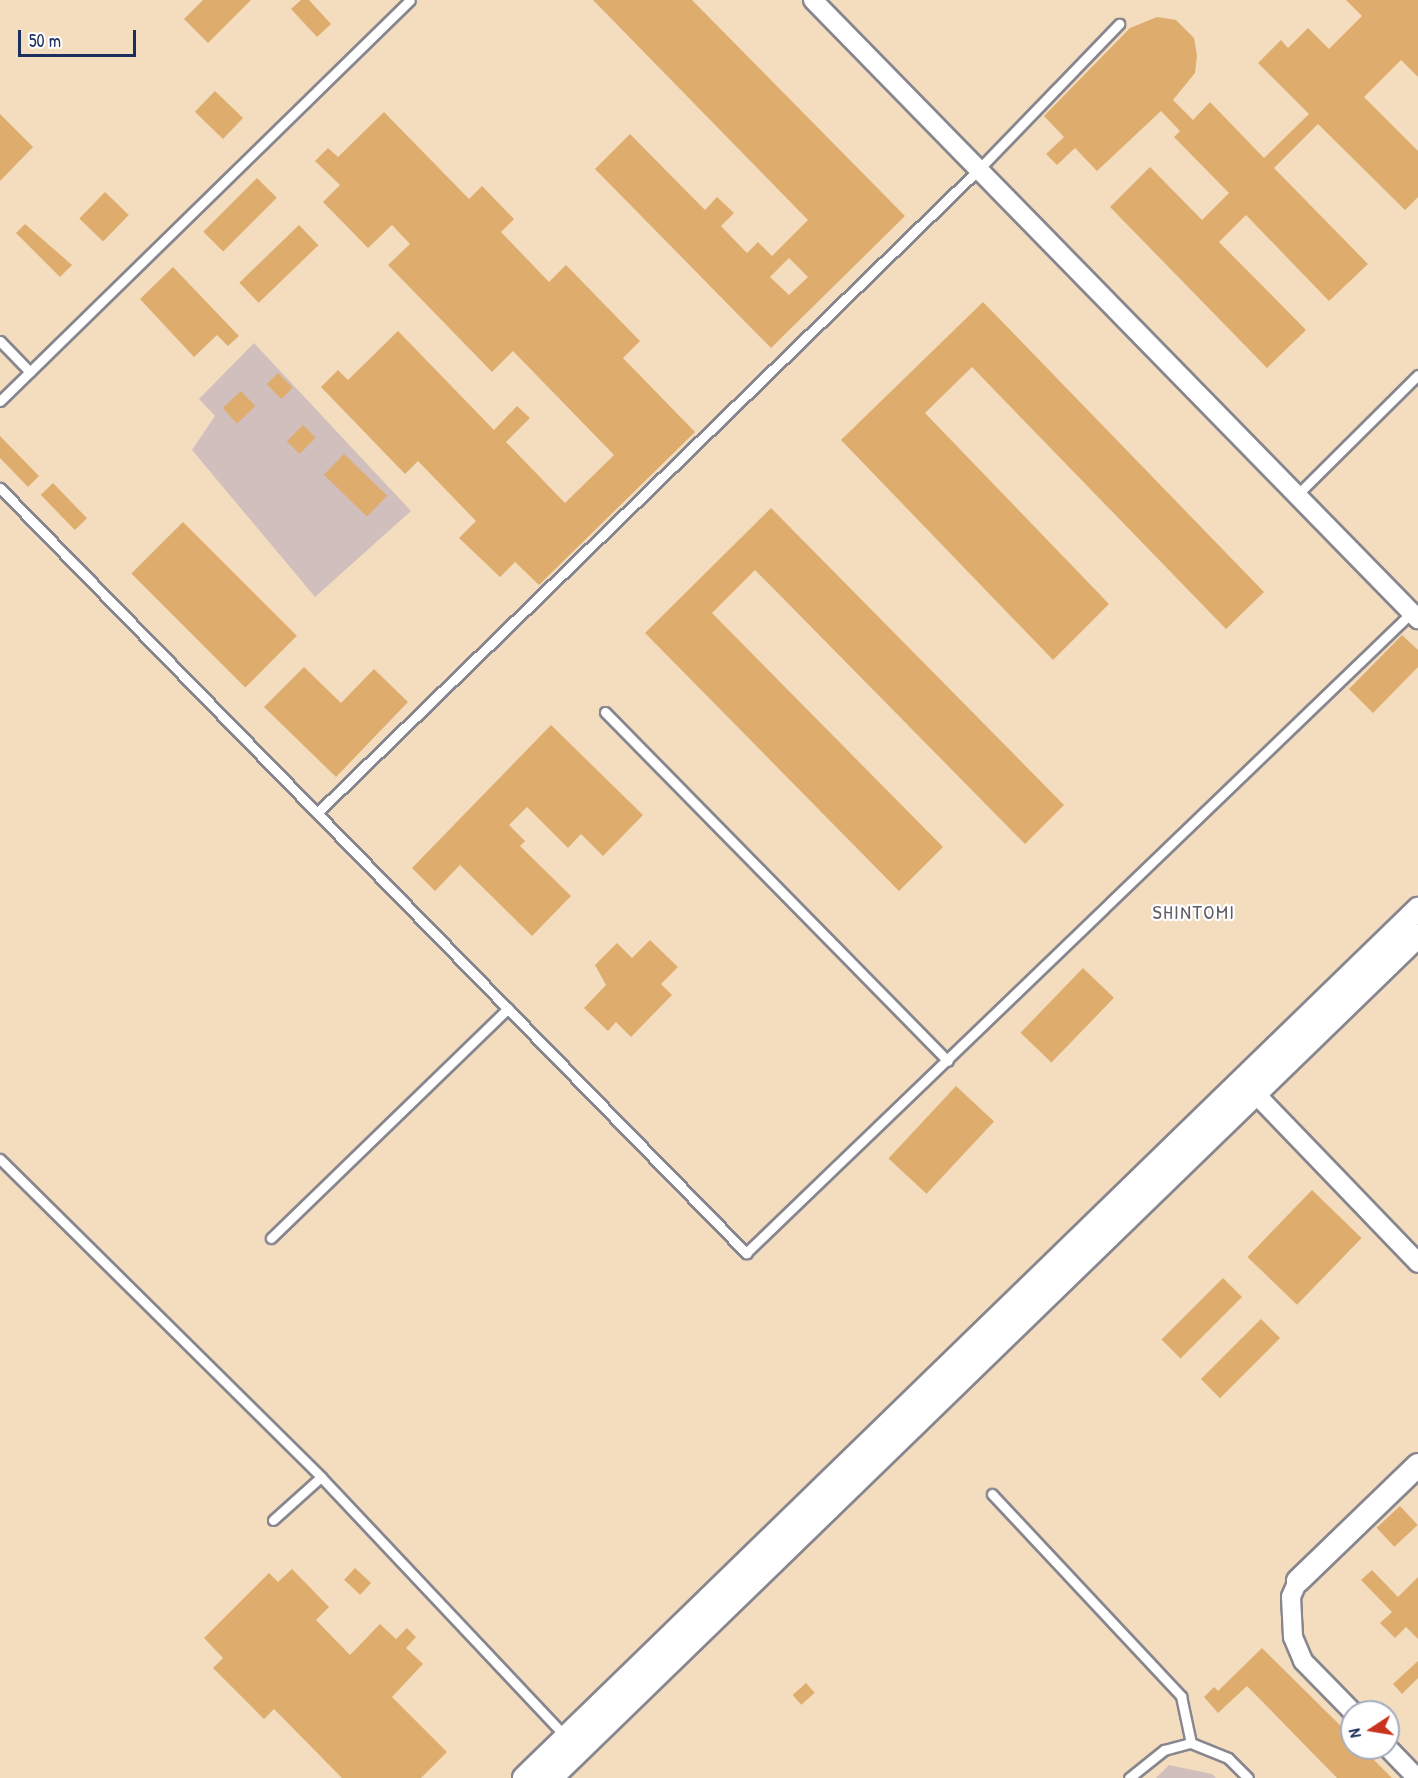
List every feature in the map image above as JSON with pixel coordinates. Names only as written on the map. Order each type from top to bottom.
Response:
[{"type":"street","points":[[813,0],[1297,495],[1416,613]]},
{"type":"street","points":[[524,1778],[552,1772],[573,1744],[1249,1087],[1418,909]]},
{"type":"street","points":[[1249,1087],[1418,936]]},
{"type":"street","points":[[1249,1087],[1418,1263]]},
{"type":"street","points":[[1341,1700],[1303,1661],[1293,1637],[1291,1598],[1298,1581],[1418,1465]]},
{"type":"street","points":[[1400,1760],[1417,1778]]},
{"type":"lane","points":[[0,401],[410,0]]},
{"type":"lane","points":[[318,812],[979,169],[1119,24]]},
{"type":"lane","points":[[0,341],[30,372]]},
{"type":"lane","points":[[1297,495],[1418,375]]},
{"type":"lane","points":[[0,488],[746,1253],[1416,613]]},
{"type":"lane","points":[[605,712],[948,1061]]},
{"type":"lane","points":[[272,1238],[508,1008]]},
{"type":"lane","points":[[1,1161],[321,1478],[573,1744]]},
{"type":"lane","points":[[273,1520],[321,1478]]},
{"type":"lane","points":[[992,1494],[1181,1696],[1191,1743]]},
{"type":"lane","points":[[1129,1778],[1164,1750],[1191,1743],[1228,1758],[1248,1778]]},
{"type":"shaded area","points":[[254,343],[411,511],[315,597],[192,450],[215,416],[199,399]]},
{"type":"shaded area","points":[[1169,1765],[1212,1774],[1216,1778],[1156,1778]]},
{"type":"building","points":[[203,0],[251,0],[208,43],[184,19]]},
{"type":"building","points":[[301,0],[309,0],[331,24],[317,37],[291,9]]},
{"type":"building","points":[[593,0],[692,0],[905,216],[771,348],[595,169],[630,134],[705,210],[717,197],[734,213],[721,226],[747,253],[758,242],[772,256],[808,220]],"holes":[[[789,258],[808,277],[789,295],[770,277]]]},
{"type":"building","points":[[1346,0],[1418,0],[1418,77],[1401,60],[1364,97],[1418,151],[1418,197],[1405,210],[1318,124],[1274,168],[1368,264],[1329,301],[1246,215],[1219,242],[1306,330],[1267,368],[1110,207],[1150,167],[1202,220],[1229,193],[1174,137],[1180,131],[1161,111],[1097,171],[1075,148],[1057,165],[1046,154],[1064,137],[1044,116],[1130,28],[1157,17],[1176,20],[1194,38],[1197,56],[1195,73],[1173,100],[1193,120],[1210,102],[1264,158],[1309,114],[1258,63],[1281,40],[1288,48],[1308,28],[1329,49],[1362,16]]},
{"type":"building","points":[[215,91],[243,118],[223,139],[195,112]]},
{"type":"building","points":[[384,112],[469,199],[482,186],[514,219],[501,232],[549,282],[566,265],[640,341],[623,358],[695,432],[539,585],[515,562],[500,577],[459,538],[476,521],[418,461],[405,474],[321,387],[338,370],[348,380],[398,331],[494,430],[517,406],[530,418],[506,442],[565,503],[614,455],[513,351],[492,372],[388,265],[410,244],[392,225],[368,248],[323,202],[340,185],[315,161],[328,148],[338,157]]},
{"type":"building","points":[[0,114],[33,147],[0,181]]},
{"type":"building","points":[[257,178],[277,198],[223,252],[203,232]]},
{"type":"building","points":[[105,192],[129,215],[103,242],[79,219]]},
{"type":"building","points":[[25,224],[72,265],[60,277],[16,233]]},
{"type":"building","points":[[299,225],[318,245],[259,303],[239,283]]},
{"type":"building","points":[[173,267],[239,336],[228,346],[217,335],[194,357],[140,299]]},
{"type":"building","points":[[983,302],[1264,592],[1226,629],[972,367],[925,413],[1109,604],[1053,660],[841,440]]},
{"type":"building","points":[[278,373],[293,388],[282,399],[267,384]]},
{"type":"building","points":[[241,391],[255,406],[237,423],[223,408]]},
{"type":"building","points":[[303,425],[316,438],[299,454],[287,441]]},
{"type":"building","points":[[0,436],[39,476],[28,487],[0,458]]},
{"type":"building","points":[[344,454],[387,496],[367,517],[324,475]]},
{"type":"building","points":[[53,483],[87,518],[75,530],[41,495]]},
{"type":"building","points":[[771,508],[1064,805],[1025,844],[755,570],[712,613],[943,847],[899,891],[645,633]]},
{"type":"building","points":[[183,522],[297,636],[245,687],[131,574]]},
{"type":"building","points":[[1402,635],[1418,650],[1418,667],[1373,713],[1349,689]]},
{"type":"building","points":[[304,667],[341,703],[374,669],[408,702],[336,777],[264,707]]},
{"type":"building","points":[[551,725],[643,815],[603,856],[581,834],[568,848],[527,807],[509,825],[525,841],[520,846],[571,896],[532,936],[460,865],[435,891],[412,868]]},
{"type":"building","points":[[650,940],[678,967],[661,984],[672,995],[631,1037],[616,1022],[608,1031],[584,1008],[606,985],[595,965],[617,943],[632,958]]},
{"type":"building","points":[[1083,968],[1114,998],[1051,1063],[1020,1033]]},
{"type":"building","points":[[956,1086],[994,1121],[927,1194],[888,1158]]},
{"type":"building","points":[[1312,1190],[1362,1238],[1297,1305],[1247,1257]]},
{"type":"building","points":[[1223,1278],[1242,1297],[1181,1359],[1161,1340]]},
{"type":"building","points":[[1261,1319],[1280,1338],[1220,1398],[1201,1379]]},
{"type":"building","points":[[1400,1506],[1418,1525],[1394,1547],[1377,1528]]},
{"type":"building","points":[[355,1568],[371,1583],[360,1595],[344,1580]]},
{"type":"building","points":[[292,1569],[329,1607],[316,1620],[350,1655],[380,1624],[396,1639],[407,1628],[416,1637],[406,1648],[423,1664],[392,1697],[447,1752],[421,1778],[342,1778],[274,1709],[264,1719],[213,1668],[223,1658],[204,1638],[269,1573],[278,1582]]},
{"type":"building","points":[[1372,1570],[1398,1597],[1418,1577],[1418,1639],[1406,1627],[1395,1638],[1380,1623],[1392,1612],[1361,1580]]},
{"type":"building","points":[[1262,1648],[1340,1725],[1340,1760],[1374,1760],[1392,1778],[1337,1778],[1247,1686],[1218,1713],[1204,1697],[1214,1687],[1218,1691]]},
{"type":"building","points":[[1418,1661],[1418,1678],[1402,1694],[1393,1684]]},
{"type":"building","points":[[806,1683],[815,1693],[801,1705],[793,1695]]},
{"type":"district","name":"SHINTOMI","points":[[1194,911]]}]
